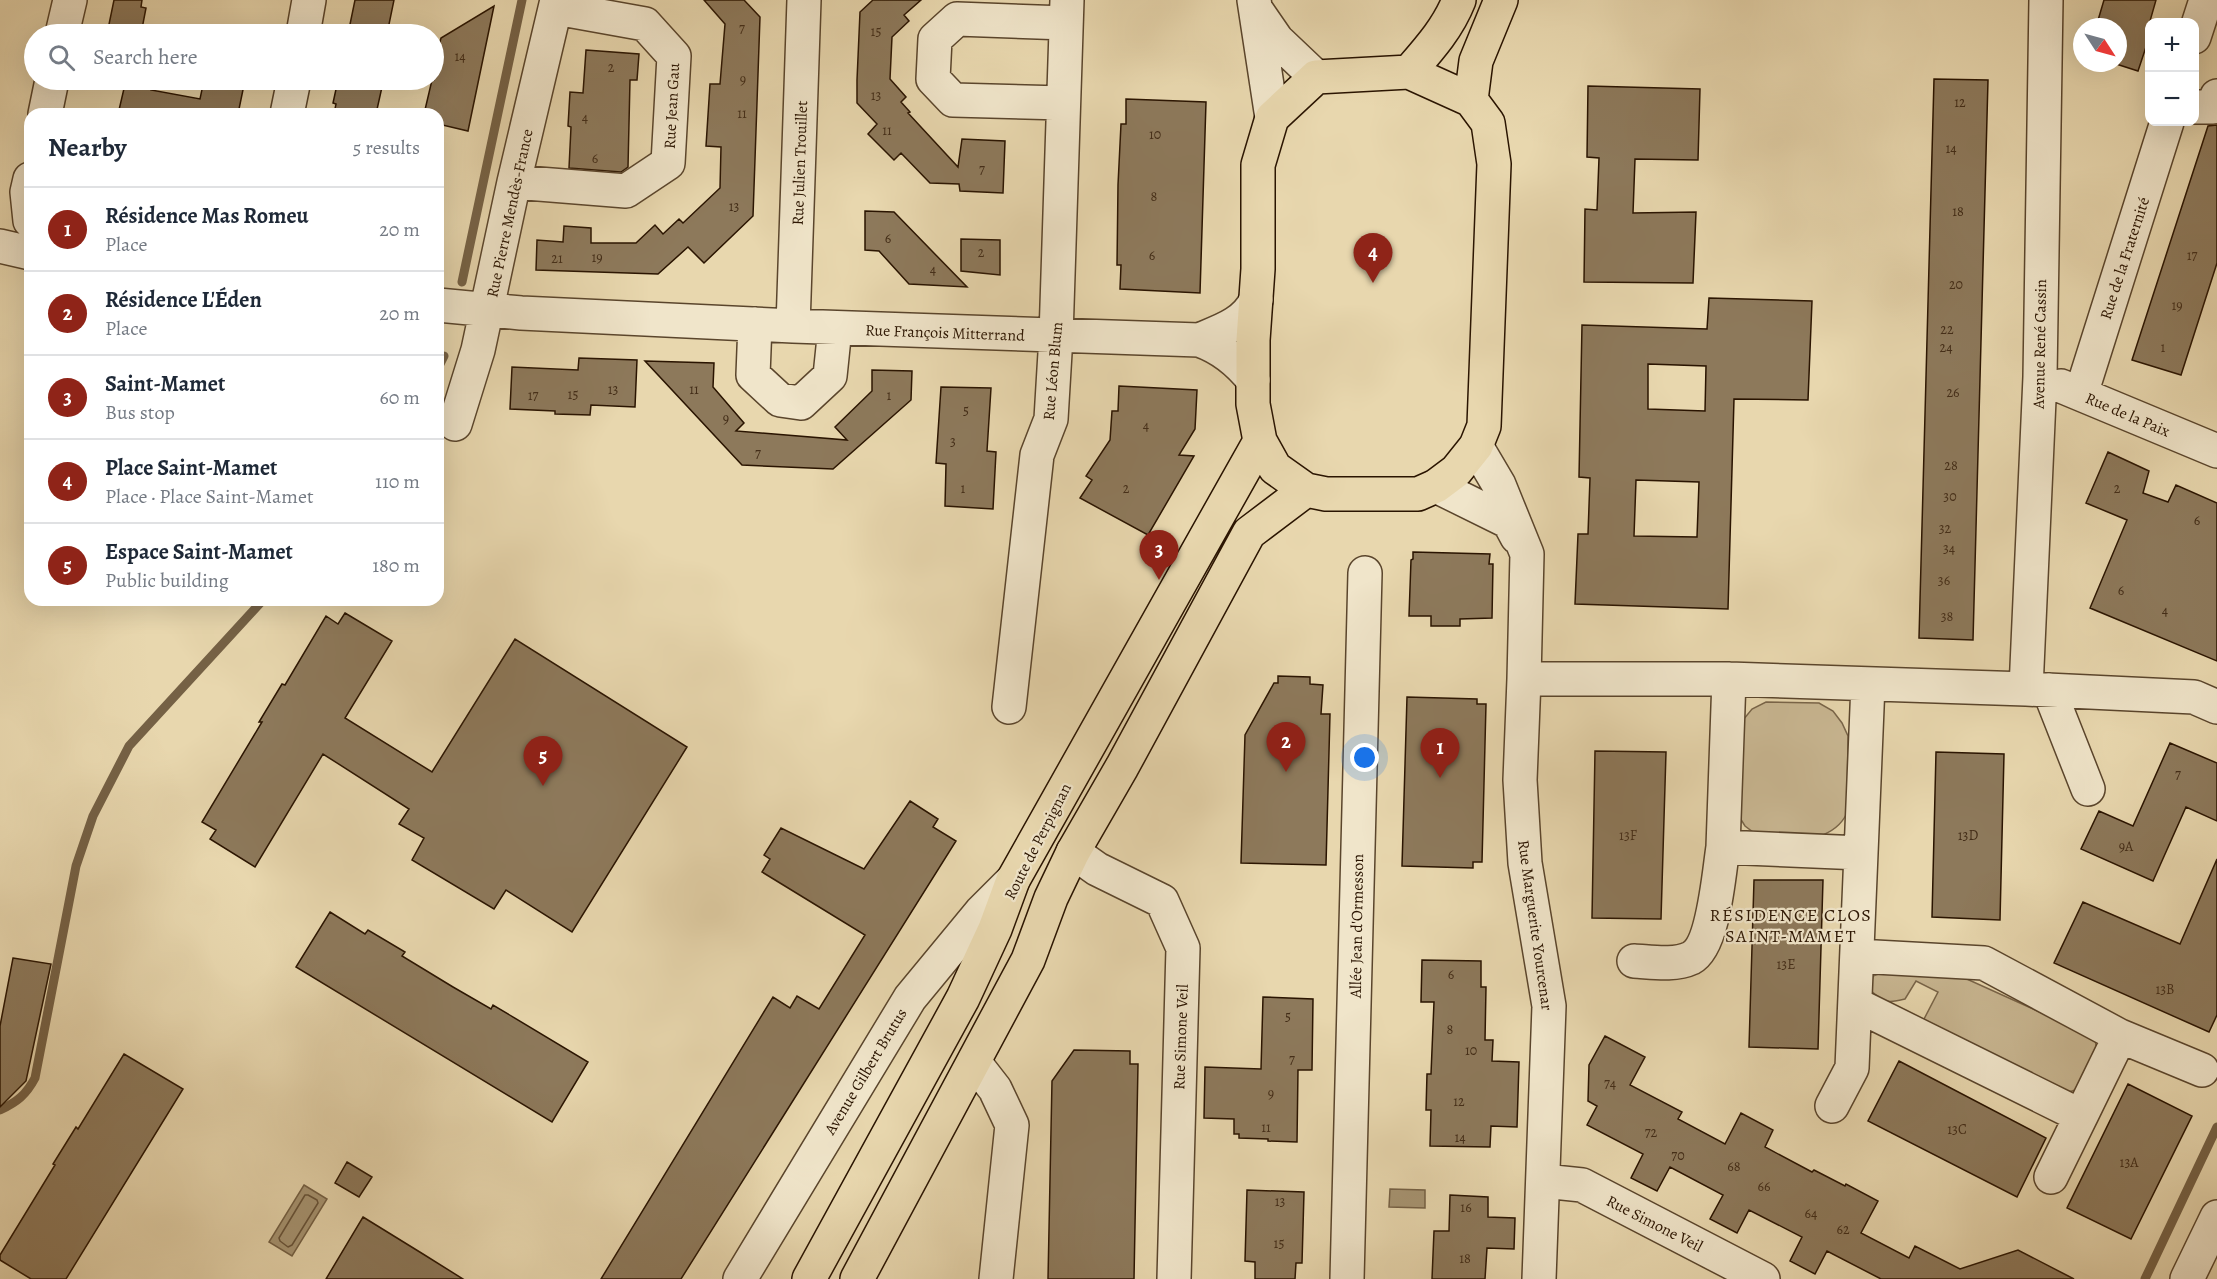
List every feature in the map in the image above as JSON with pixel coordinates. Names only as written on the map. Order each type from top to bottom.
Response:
[{"type":"main road","points":[[1409,72],[1449,21],[1459,0]]},
{"type":"main road","points":[[1471,100],[1476,61],[1502,0]]},
{"type":"main road","points":[[1409,72],[1471,100],[1488,123],[1494,164],[1484,426],[1476,446],[1456,471],[1436,486],[1418,494],[1326,494],[1306,490],[1275,468],[1260,441],[1253,404],[1258,269],[1258,165],[1272,118],[1316,77],[1409,72]]},
{"type":"main road","name":"Route de Perpignan","points":[[808,1279],[963,998],[1013,880],[1260,441]]},
{"type":"main road","points":[[857,1279],[1028,960],[1051,898],[1073,852],[1128,757],[1249,533],[1306,490]]},
{"type":"street","points":[[64,24],[70,0]]},
{"type":"street","points":[[305,24],[309,0]]},
{"type":"street","name":"Rue Julien Trouillet","points":[[793,326],[804,0]]},
{"type":"street","name":"Avenue René Cassin","points":[[2038,689],[2046,0]]},
{"type":"street","points":[[2199,22],[2206,0]]},
{"type":"street","points":[[1254,3],[1276,40],[1316,77]]},
{"type":"street","points":[[1254,3],[1272,118]]},
{"type":"street","name":"Rue Pierre Mendès-France","points":[[455,424],[488,310],[514,182],[556,4]]},
{"type":"street","name":"Rue Jean Gau","points":[[514,182],[626,191],[668,163],[674,56],[645,24],[556,4]]},
{"type":"street","name":"Rue Léon Blum","points":[[1009,707],[1037,455],[1051,419],[1056,336],[1066,12],[957,19],[935,39],[933,79],[952,100],[1063,103]]},
{"type":"street","points":[[46,108],[50,90]]},
{"type":"street","points":[[288,108],[292,90]]},
{"type":"street","points":[[2199,107],[2213,108],[2217,96]]},
{"type":"street","name":"Rue de la Fraternité","points":[[2081,394],[2166,126]]},
{"type":"street","points":[[0,246],[24,252]]},
{"type":"street","name":"Rue François Mitterrand","points":[[444,306],[521,313],[836,328],[1199,339],[1226,330],[1252,308],[1256,300]]},
{"type":"street","points":[[755,324],[753,375],[780,400],[801,403],[830,376],[836,328]]},
{"type":"street","name":"Rue François Mitterrand","points":[[1199,339],[1228,354],[1253,380]]},
{"type":"street","name":"Rue de la Paix","points":[[2040,377],[2217,451]]},
{"type":"street","points":[[1476,446],[1499,485],[1527,554]]},
{"type":"street","points":[[1436,486],[1509,522],[1527,554]]},
{"type":"street","name":"Rue Marguerite Yourcenar","points":[[1527,554],[1520,780],[1525,863],[1550,1006],[1539,1279]]},
{"type":"street","name":"Allée Jean d'Ormesson","points":[[1347,1279],[1365,573]]},
{"type":"street","points":[[1524,679],[1729,679],[2038,689],[2194,697],[2217,707]]},
{"type":"street","points":[[1634,961],[1674,963],[1689,959],[1706,939],[1723,847],[1729,679]]},
{"type":"street","points":[[1832,1106],[1852,1068],[1868,684]]},
{"type":"street","points":[[2038,689],[2088,789]]},
{"type":"street","points":[[1723,847],[1860,853]]},
{"type":"street","name":"Rue Simone Veil","points":[[1073,852],[1097,869],[1162,901],[1183,948],[1174,1279]]},
{"type":"street","name":"Avenue Gilbert Brutus","points":[[740,1279],[910,998],[981,912],[1013,880]]},
{"type":"street","points":[[1857,956],[1984,963],[2120,1036],[2202,1070]]},
{"type":"street","points":[[1855,1005],[2081,1116]]},
{"type":"street","points":[[2051,1177],[2120,1036]]},
{"type":"street","points":[[974,1062],[995,1089],[1012,1125],[996,1279]]},
{"type":"street","name":"Rue Simone Veil","points":[[1544,1181],[1582,1185],[1762,1279]]},
{"type":"street","points":[[2187,1279],[2217,1217]]},
{"type":"shaded area","points":[[1766,702],[1819,703],[1833,711],[1848,736],[1847,813],[1835,828],[1817,837],[1757,835],[1745,826],[1735,810],[1743,720],[1752,709]]},
{"type":"shaded area","points":[[1884,972],[1958,975],[2095,1037],[2097,1054],[2075,1090],[2066,1093],[1923,1021],[1938,992],[1916,981],[1905,999],[1889,1002],[1879,997],[1870,990],[1873,976]]},
{"type":"water","points":[[304,1185],[327,1199],[292,1256],[269,1242]]},
{"type":"water","points":[[1390,1189],[1425,1190],[1425,1208],[1389,1207]]},
{"type":"building","points":[[114,0],[142,0],[141,7],[146,8],[143,24],[109,24]]},
{"type":"building","points":[[355,0],[394,0],[389,24],[350,24]]},
{"type":"building","points":[[704,0],[744,0],[760,17],[753,216],[704,263],[688,247],[658,274],[536,270],[537,240],[563,242],[564,226],[591,228],[591,243],[636,243],[655,225],[663,234],[679,219],[683,223],[720,188],[721,147],[706,146],[710,84],[720,84],[725,24]]},
{"type":"building","points":[[873,0],[921,0],[904,15],[909,21],[892,37],[890,79],[906,97],[901,102],[910,112],[908,113],[958,167],[962,139],[1005,141],[1003,193],[960,191],[959,184],[930,183],[901,153],[894,160],[868,134],[877,124],[857,103],[857,80],[860,12]]},
{"type":"building","points":[[2104,0],[2156,0],[2151,18],[2145,18],[2145,50],[2138,71],[2127,67],[2127,18],[2099,18]]},
{"type":"building","points":[[494,6],[468,131],[444,125],[444,108],[425,108],[430,90],[444,90],[444,36]]},
{"type":"building","points":[[586,50],[639,54],[637,80],[630,80],[628,167],[621,172],[569,168],[570,92],[583,93]]},
{"type":"building","points":[[1934,79],[1988,80],[1973,640],[1919,638]]},
{"type":"building","points":[[1588,86],[1700,89],[1698,160],[1635,159],[1633,213],[1696,212],[1693,283],[1584,282],[1585,209],[1597,210],[1599,158],[1587,157]]},
{"type":"building","points":[[124,90],[151,90],[200,99],[202,90],[243,90],[239,108],[119,108]]},
{"type":"building","points":[[336,90],[381,90],[377,108],[335,108],[336,104],[333,103]]},
{"type":"building","points":[[1126,99],[1206,102],[1200,293],[1120,289],[1121,265],[1117,265],[1118,185],[1121,124],[1126,124]]},
{"type":"building","points":[[2217,125],[2217,263],[2181,375],[2132,360],[2208,126]]},
{"type":"building","points":[[865,211],[894,212],[967,287],[909,284],[879,251],[865,250]]},
{"type":"building","points":[[961,239],[1000,240],[1000,275],[961,271]]},
{"type":"building","points":[[1709,298],[1812,301],[1808,400],[1734,399],[1728,609],[1575,604],[1578,534],[1588,534],[1590,478],[1579,477],[1582,325],[1707,329]],"holes":[[[1648,364],[1706,366],[1705,411],[1648,409]],[[1636,480],[1699,482],[1697,537],[1634,536]]]},
{"type":"building","points":[[579,358],[637,360],[635,407],[591,405],[590,415],[510,409],[512,367],[578,370]]},
{"type":"building","points":[[645,361],[714,363],[713,387],[744,423],[736,431],[847,440],[835,427],[872,391],[872,370],[912,371],[911,400],[833,469],[742,465]]},
{"type":"building","points":[[1119,386],[1197,390],[1195,429],[1179,455],[1194,456],[1148,535],[1080,498],[1092,480],[1086,476],[1110,440],[1112,411],[1118,411]]},
{"type":"building","points":[[941,387],[991,388],[987,451],[996,452],[993,509],[945,506],[946,464],[936,463]]},
{"type":"building","points":[[2108,452],[2149,471],[2143,493],[2168,502],[2176,485],[2217,503],[2217,661],[2090,608],[2127,520],[2086,503]]},
{"type":"building","points":[[1413,552],[1490,554],[1489,564],[1493,564],[1492,618],[1460,619],[1460,626],[1431,626],[1431,616],[1409,616]]},
{"type":"building","points":[[345,613],[392,641],[345,718],[432,772],[515,639],[687,747],[572,932],[506,890],[494,909],[412,860],[424,838],[399,824],[409,809],[323,754],[255,867],[210,839],[216,830],[202,822],[262,722],[259,722],[282,684],[285,685],[326,616],[338,624]]},
{"type":"building","points":[[1278,676],[1310,677],[1310,684],[1323,685],[1321,714],[1330,714],[1326,865],[1241,863],[1245,735],[1274,683],[1278,683]]},
{"type":"building","points":[[1407,697],[1477,699],[1477,704],[1486,704],[1482,862],[1473,862],[1473,868],[1402,866]]},
{"type":"building","points":[[2170,743],[2217,763],[2217,821],[2186,807],[2153,881],[2081,849],[2099,811],[2133,826]]},
{"type":"building","points":[[1595,751],[1666,752],[1661,919],[1592,918]]},
{"type":"building","points":[[1936,752],[2004,754],[2000,920],[1932,917]]},
{"type":"building","points":[[910,801],[938,819],[933,827],[956,841],[681,1279],[601,1279],[773,997],[790,1008],[797,996],[819,1009],[865,935],[762,872],[770,859],[764,855],[781,828],[864,869]]},
{"type":"building","points":[[2217,859],[2217,1015],[2209,1032],[2054,963],[2083,902],[2180,944]]},
{"type":"building","points":[[1754,880],[1823,880],[1818,1049],[1749,1047]]},
{"type":"building","points":[[330,912],[365,934],[368,930],[405,952],[402,956],[453,987],[491,1009],[493,1005],[588,1062],[552,1122],[296,967]]},
{"type":"building","points":[[13,958],[51,964],[26,1081],[0,1107],[0,1026]]},
{"type":"building","points":[[1422,960],[1481,961],[1481,987],[1486,987],[1485,1040],[1493,1040],[1492,1061],[1519,1062],[1517,1127],[1491,1126],[1490,1147],[1430,1146],[1431,1110],[1426,1110],[1427,1074],[1431,1074],[1434,1002],[1421,1002]]},
{"type":"building","points":[[1263,997],[1313,999],[1312,1070],[1298,1070],[1297,1142],[1239,1138],[1239,1134],[1234,1134],[1234,1119],[1204,1118],[1205,1067],[1261,1069]]},
{"type":"building","points":[[1605,1036],[1645,1057],[1630,1085],[1682,1112],[1678,1119],[1725,1144],[1741,1113],[1773,1130],[1765,1147],[1812,1172],[1814,1170],[1845,1186],[1846,1184],[1878,1201],[1861,1233],[1909,1258],[1915,1246],[1960,1269],[2018,1250],[2074,1279],[1881,1279],[1827,1251],[1815,1274],[1790,1261],[1802,1237],[1749,1210],[1737,1233],[1710,1219],[1723,1195],[1670,1167],[1657,1191],[1631,1178],[1643,1154],[1587,1125],[1597,1106],[1588,1101],[1589,1065]]},
{"type":"building","points":[[1074,1050],[1130,1051],[1130,1064],[1138,1064],[1134,1279],[1048,1279],[1052,1081]]},
{"type":"building","points":[[124,1054],[183,1089],[66,1279],[31,1279],[0,1260],[0,1255],[55,1165],[53,1164],[76,1127],[78,1129]]},
{"type":"building","points":[[1899,1061],[2046,1138],[2017,1197],[1868,1121]]},
{"type":"building","points":[[2128,1084],[2192,1116],[2131,1239],[2067,1208]]},
{"type":"building","points":[[347,1162],[372,1177],[359,1197],[335,1183]]},
{"type":"building","points":[[1247,1190],[1304,1192],[1302,1263],[1296,1263],[1295,1279],[1255,1279],[1255,1262],[1245,1261]]},
{"type":"building","points":[[1450,1195],[1488,1197],[1488,1217],[1515,1218],[1514,1249],[1487,1248],[1485,1279],[1432,1279],[1434,1231],[1449,1231]]},
{"type":"building","points":[[363,1217],[423,1254],[463,1279],[326,1279]]},
{"type":"waterway","points":[[462,282],[522,0]]},
{"type":"waterway","points":[[0,1110],[20,1097],[35,1078],[76,866],[93,816],[129,746],[257,606]]},
{"type":"waterway","points":[[2145,1279],[2217,1127]]},
{"type":"place","name":"Place Saint-Mamet","points":[[1373,283]]},
{"type":"place","name":"Saint-Mamet","points":[[1159,580]]},
{"type":"place","name":"Résidence L'Éden","points":[[1286,772]]},
{"type":"place","name":"Résidence Mas Romeu","points":[[1440,778]]},
{"type":"place","name":"Espace Saint-Mamet","points":[[543,786]]},
{"type":"district","name":"RÉSIDENCE CLOS SAINT-MAMET","points":[[1791,925]]}]
